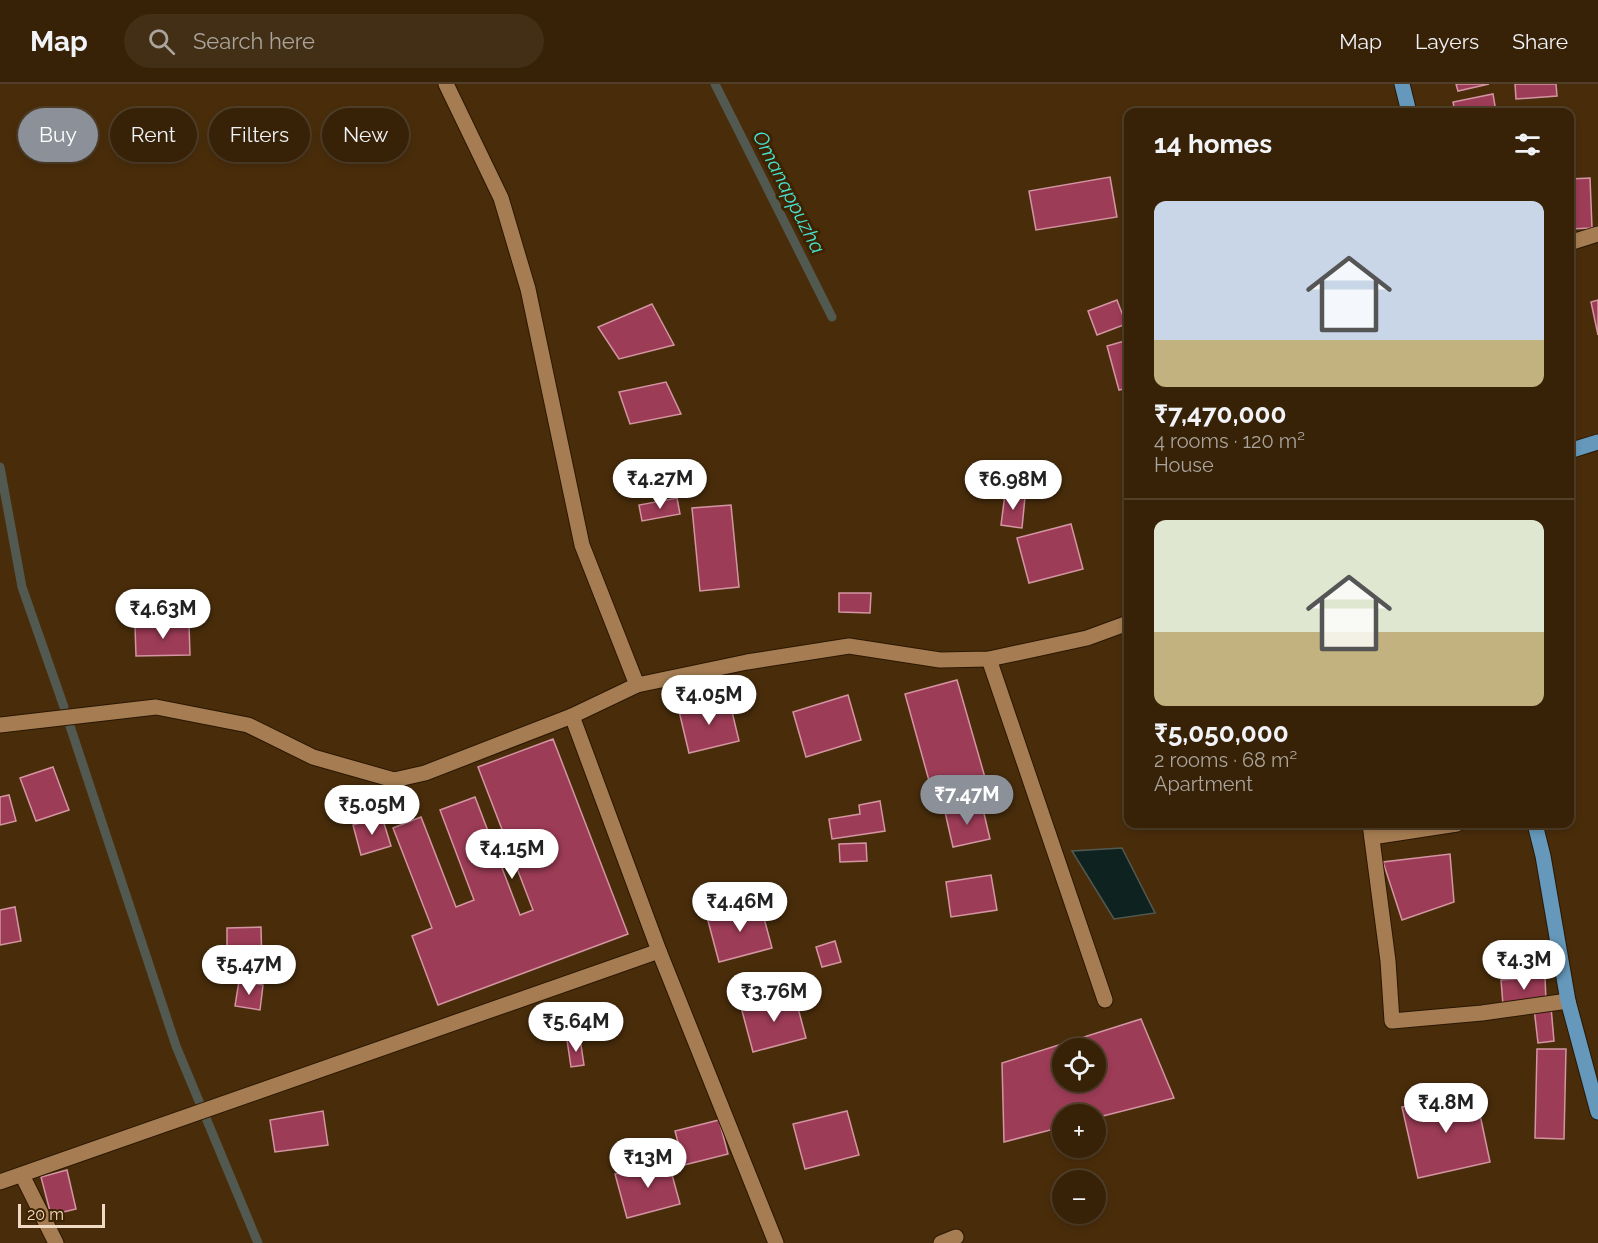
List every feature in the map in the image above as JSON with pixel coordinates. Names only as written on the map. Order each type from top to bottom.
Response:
[{"type":"main road","points":[[1402,84],[1407,108]]},
{"type":"main road","points":[[1574,449],[1598,442]]},
{"type":"main road","points":[[1536,828],[1568,1001],[1598,1113]]},
{"type":"street","points":[[446,84],[501,198],[528,289],[582,545],[638,685]]},
{"type":"street","points":[[1574,241],[1598,234]]},
{"type":"street","points":[[0,725],[156,707],[248,725],[313,757],[394,780],[424,773],[572,716],[638,685],[747,662],[849,646],[940,660],[989,659],[1087,638],[1124,624]]},
{"type":"street","points":[[989,659],[1105,1000]]},
{"type":"street","points":[[572,716],[659,951],[776,1243]]},
{"type":"street","points":[[1400,828],[1371,830],[1388,961],[1392,1021],[1482,1013],[1568,1001]]},
{"type":"street","points":[[0,1182],[659,951]]},
{"type":"street","points":[[22,1175],[56,1243]]},
{"type":"street","points":[[941,1243],[956,1237]]},
{"type":"water","points":[[1122,848],[1155,913],[1114,919],[1072,851]]},
{"type":"building","points":[[1456,84],[1489,84],[1458,91]]},
{"type":"building","points":[[1515,84],[1556,84],[1557,96],[1516,99]]},
{"type":"building","points":[[1493,94],[1495,108],[1454,108],[1453,102]]},
{"type":"building","points":[[1110,177],[1117,217],[1036,230],[1029,191]]},
{"type":"building","points":[[1590,178],[1592,228],[1574,229],[1574,179]]},
{"type":"building","points":[[1117,300],[1124,325],[1097,335],[1088,311]]},
{"type":"building","points":[[1598,300],[1598,335],[1591,302]]},
{"type":"building","points":[[652,304],[674,345],[619,359],[598,327]]},
{"type":"building","points":[[1124,341],[1124,389],[1119,390],[1107,346]]},
{"type":"building","points":[[666,382],[681,414],[630,424],[619,392]]},
{"type":"building","points":[[1005,494],[1025,497],[1022,528],[1001,525]]},
{"type":"building","points":[[677,498],[680,514],[642,521],[639,505]]},
{"type":"building","points":[[731,505],[739,587],[700,591],[692,508]]},
{"type":"building","points":[[1071,524],[1083,569],[1029,583],[1017,538]]},
{"type":"building","points":[[839,593],[871,593],[870,613],[839,612]]},
{"type":"building","points":[[189,624],[190,655],[136,656],[135,626]]},
{"type":"building","points":[[957,680],[988,788],[942,800],[941,793],[933,795],[905,694]]},
{"type":"building","points":[[848,695],[861,740],[806,757],[793,712]]},
{"type":"building","points":[[729,699],[739,741],[689,753],[679,711]]},
{"type":"building","points":[[553,739],[628,934],[438,1005],[412,936],[432,928],[393,828],[421,817],[456,907],[474,900],[440,810],[475,797],[520,915],[533,910],[478,767]]},
{"type":"building","points":[[53,767],[69,810],[36,821],[20,778]]},
{"type":"building","points":[[9,795],[16,821],[0,825],[0,797]]},
{"type":"building","points":[[880,801],[885,831],[832,839],[829,819],[860,814],[859,805]]},
{"type":"building","points":[[982,805],[990,839],[953,847],[945,812]]},
{"type":"building","points":[[382,817],[391,846],[361,855],[353,825]]},
{"type":"building","points":[[866,843],[867,861],[840,862],[839,844]]},
{"type":"building","points":[[1450,854],[1454,902],[1402,920],[1383,862]]},
{"type":"building","points":[[991,875],[997,910],[951,917],[946,882]]},
{"type":"building","points":[[760,903],[772,948],[719,962],[707,917]]},
{"type":"building","points":[[15,907],[21,941],[0,945],[0,910]]},
{"type":"building","points":[[261,927],[262,969],[227,970],[227,928]]},
{"type":"building","points":[[835,941],[841,962],[822,967],[816,947]]},
{"type":"building","points":[[1545,977],[1546,1002],[1503,1005],[1501,980]]},
{"type":"building","points":[[239,981],[263,985],[260,1010],[235,1006]]},
{"type":"building","points":[[794,993],[806,1038],[753,1052],[741,1007]]},
{"type":"building","points":[[1551,1007],[1554,1041],[1538,1043],[1534,1008]]},
{"type":"building","points":[[1141,1019],[1174,1098],[1106,1115],[1106,1104],[1052,1104],[1052,1130],[1004,1142],[1002,1063],[1052,1047],[1052,1092],[1106,1092],[1106,1038],[1081,1038]]},
{"type":"building","points":[[580,1038],[584,1065],[571,1067],[567,1040]]},
{"type":"building","points":[[1537,1049],[1566,1049],[1564,1139],[1535,1138]]},
{"type":"building","points":[[1475,1091],[1490,1162],[1418,1178],[1402,1107]]},
{"type":"building","points":[[323,1111],[328,1145],[275,1152],[270,1120]]},
{"type":"building","points":[[847,1111],[859,1155],[805,1169],[793,1124]]},
{"type":"building","points":[[719,1120],[728,1154],[684,1165],[675,1131]]},
{"type":"building","points":[[668,1160],[680,1204],[627,1218],[615,1174]]},
{"type":"building","points":[[67,1170],[76,1209],[51,1215],[41,1177]]},
{"type":"waterway","name":"Omanappuzha","points":[[715,84],[832,317]]},
{"type":"waterway","points":[[0,467],[22,587],[64,707]]},
{"type":"waterway","points":[[70,726],[176,1046],[258,1243]]}]
